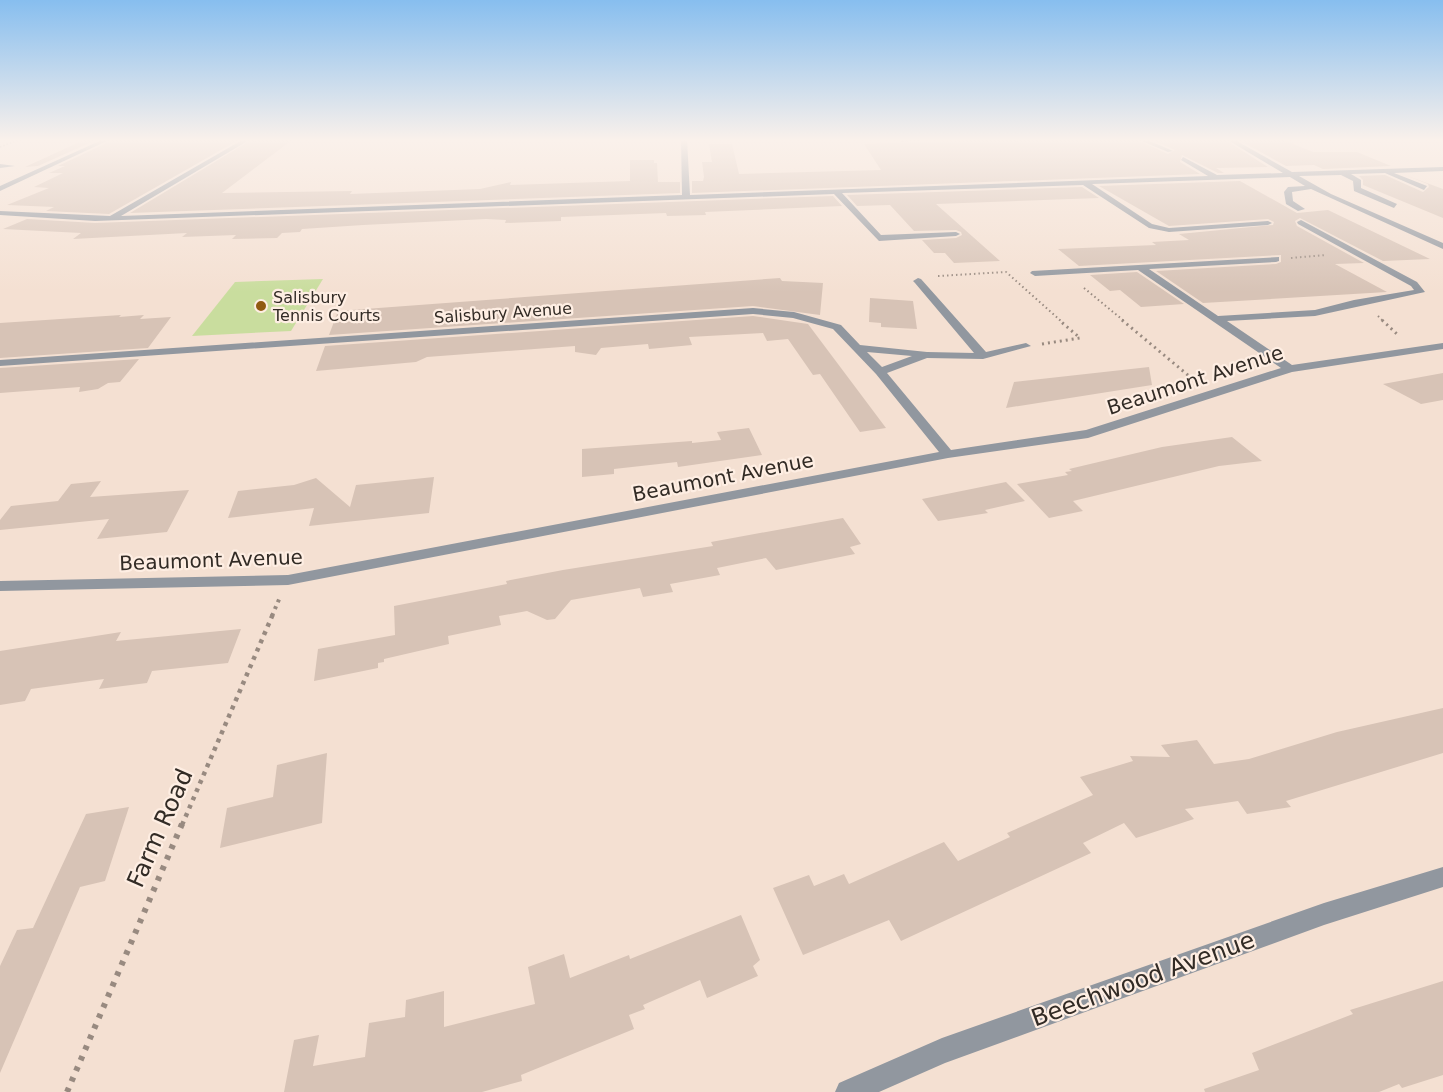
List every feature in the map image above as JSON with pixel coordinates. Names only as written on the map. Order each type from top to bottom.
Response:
[{"type":"street","points":[[110,219],[160,190]]},
{"type":"street","points":[[686,190],[686,197]]},
{"type":"street","points":[[0,213],[110,219],[865,190]]},
{"type":"street","points":[[1096,190],[1149,226],[1169,230],[1268,224]]},
{"type":"street","points":[[1290,190],[1288,192],[1289,201],[1301,209]]},
{"type":"street","points":[[1319,190],[1443,246]]},
{"type":"street","points":[[1359,190],[1394,206]]},
{"type":"street","points":[[836,191],[879,238]]},
{"type":"street","points":[[1214,319],[1315,314],[1354,303],[1420,292],[1414,284],[1336,239],[1301,222]]},
{"type":"street","points":[[866,240],[956,234]]},
{"type":"street","points":[[1336,239],[1355,238]]},
{"type":"street","points":[[1035,273],[1276,259]]},
{"type":"street","points":[[1140,267],[1290,369]]},
{"type":"street","points":[[918,281],[983,356]]},
{"type":"street","name":"Salisbury Avenue","points":[[0,363],[753,311],[794,315],[837,327],[880,372],[948,454]]},
{"type":"street","points":[[859,348],[927,355],[983,356],[1026,346]]},
{"type":"street","name":"Beaumont Avenue","points":[[0,586],[288,580],[948,454],[1089,434],[1290,369],[1443,346]]},
{"type":"street","points":[[880,372],[927,355]]},
{"type":"street","name":"Beechwood Avenue","points":[[848,1092],[942,1051],[1324,914],[1443,877]]},
{"type":"path","points":[[1276,259],[1360,253]]},
{"type":"path","points":[[1063,271],[1210,393]]},
{"type":"path","points":[[918,281],[931,276],[1006,272],[1080,338],[1026,346]]},
{"type":"path","points":[[1354,303],[1383,319],[1392,332],[1425,349]]},
{"type":"path","name":"Farm Road","points":[[67,1092],[288,580]]},
{"type":"green space","name":"Salisbury Tennis Courts","points":[[323,279],[291,331],[192,336],[235,282]]},
{"type":"building","points":[[44,190],[151,190],[109,214],[46,211],[54,207],[7,205]]},
{"type":"building","points":[[168,190],[226,190],[222,193],[352,191],[350,194],[455,190],[680,190],[680,193],[130,213]]},
{"type":"building","points":[[692,190],[773,190],[692,193]]},
{"type":"building","points":[[995,190],[1087,190],[1099,198],[936,204],[1000,261],[954,263],[945,253],[934,253],[922,240],[956,238],[962,235],[961,232],[956,230],[914,231],[890,205],[857,206],[847,195]]},
{"type":"building","points":[[1106,190],[1256,190],[1297,213],[1328,210],[1430,259],[1383,261],[1300,218],[1295,221],[1297,226],[1364,263],[1335,264],[1387,292],[1203,303],[1156,271],[1276,264],[1281,262],[1281,255],[1079,266],[1058,249],[1156,245],[1152,242],[1189,240],[1179,234],[1273,225],[1274,222],[1268,219],[1169,226]]},
{"type":"building","points":[[1375,190],[1418,190],[1423,192],[1443,190],[1443,218]]},
{"type":"building","points":[[833,196],[842,206],[705,212],[706,215],[667,216],[666,213],[561,217],[561,221],[505,223],[506,220],[486,219],[363,225],[302,229],[300,232],[282,233],[277,238],[232,239],[236,235],[182,237],[187,233],[73,239],[81,233],[3,229],[27,219],[95,223]]},
{"type":"building","points":[[1137,272],[1184,304],[1141,307],[1120,290],[1110,291],[1090,275]]},
{"type":"building","points":[[780,278],[782,281],[823,283],[820,315],[753,306],[329,335],[338,311]]},
{"type":"building","points":[[870,298],[913,301],[917,329],[881,327],[881,323],[869,322]]},
{"type":"building","points":[[121,315],[119,317],[144,315],[140,319],[171,317],[148,348],[0,358],[0,323]]},
{"type":"building","points":[[753,316],[808,324],[886,428],[860,432],[820,374],[813,375],[788,339],[767,341],[763,333],[689,337],[692,345],[649,349],[648,344],[601,348],[596,355],[575,352],[575,346],[427,357],[416,362],[316,371],[325,346]]},
{"type":"building","points":[[139,359],[120,382],[108,383],[98,389],[79,392],[80,387],[0,393],[0,368]]},
{"type":"building","points":[[1149,367],[1152,385],[1006,408],[1014,382]]},
{"type":"building","points":[[1443,373],[1443,400],[1421,404],[1383,384]]},
{"type":"building","points":[[749,428],[762,455],[678,467],[677,462],[614,469],[614,474],[582,477],[582,449],[721,440],[717,432]]},
{"type":"building","points":[[1232,437],[1262,461],[1219,466],[1073,501],[1083,511],[1049,518],[1017,484],[1068,475],[1065,472],[1072,471],[1069,469],[1162,447]]},
{"type":"building","points":[[434,477],[429,513],[309,526],[314,508],[228,518],[238,491],[294,485],[316,478],[350,507],[356,485]]},
{"type":"building","points":[[101,481],[90,497],[189,490],[167,532],[97,539],[109,519],[0,530],[0,520],[11,506],[58,501],[71,484]]},
{"type":"building","points":[[1006,482],[1025,501],[985,510],[988,513],[938,521],[922,499]]},
{"type":"building","points":[[843,518],[861,544],[850,547],[855,554],[776,570],[766,558],[717,568],[720,575],[670,584],[673,592],[643,597],[640,588],[571,600],[555,619],[547,620],[527,611],[499,616],[501,625],[448,636],[449,644],[384,659],[384,662],[378,663],[378,668],[314,681],[318,649],[395,635],[394,606],[507,584],[506,581],[713,546],[711,542]]},
{"type":"building","points":[[241,629],[228,663],[152,671],[147,683],[99,689],[104,679],[31,689],[25,701],[0,705],[0,651],[121,632],[116,641]]},
{"type":"building","points":[[1443,708],[1443,753],[1286,801],[1291,807],[1247,814],[1238,801],[1185,809],[1194,819],[1136,838],[1124,823],[1083,843],[1091,853],[901,941],[889,920],[803,955],[773,888],[809,875],[814,886],[844,874],[849,884],[944,842],[958,861],[1010,837],[1007,833],[1093,795],[1080,777],[1133,761],[1130,756],[1170,757],[1161,745],[1197,740],[1214,764],[1249,759],[1337,732]]},
{"type":"building","points":[[327,753],[322,823],[220,848],[227,808],[273,797],[277,765]]},
{"type":"building","points":[[129,807],[105,881],[80,887],[0,1073],[0,966],[17,930],[33,928],[86,814]]},
{"type":"building","points":[[741,915],[760,960],[753,966],[758,976],[707,998],[700,980],[643,1005],[645,1009],[629,1015],[634,1029],[521,1075],[522,1081],[482,1092],[284,1092],[294,1040],[319,1035],[313,1066],[365,1057],[369,1023],[405,1017],[406,1000],[444,991],[444,1027],[535,1004],[528,967],[564,954],[570,978],[629,955],[630,959]]},
{"type":"building","points":[[1443,981],[1443,1075],[1402,1088],[1399,1084],[1379,1092],[1205,1092],[1204,1089],[1259,1070],[1252,1053],[1353,1014],[1350,1010]]},
{"type":"place","name":"Salisbury Tennis Courts","points":[[261,306]]}]
